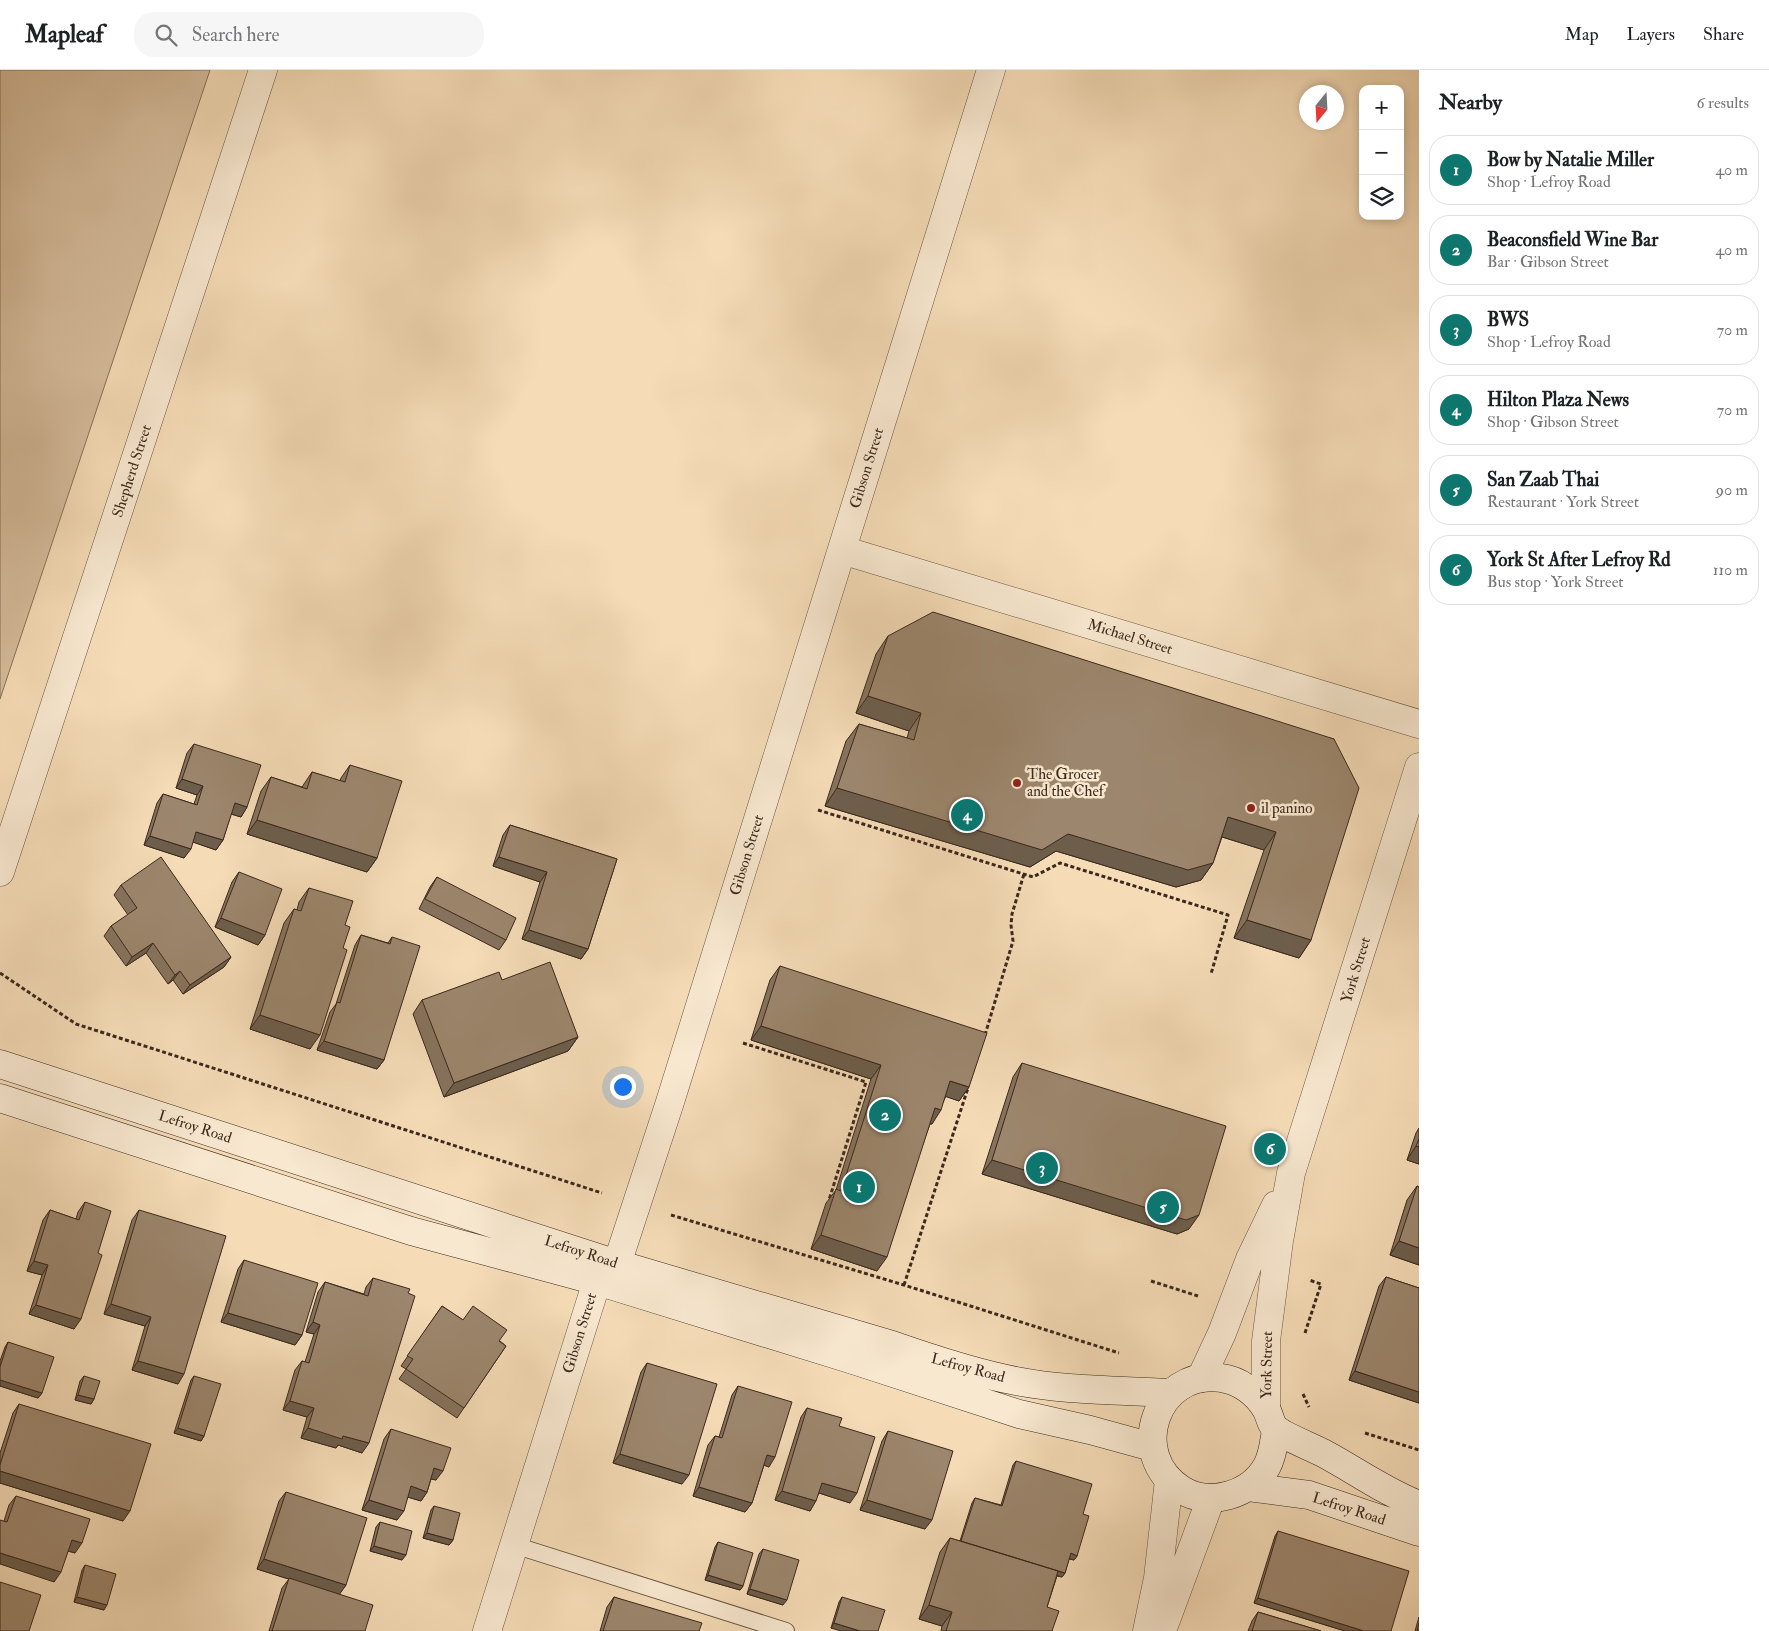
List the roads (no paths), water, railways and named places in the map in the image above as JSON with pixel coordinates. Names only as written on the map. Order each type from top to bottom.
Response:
[{"type":"street","name":"Shepherd Street","points":[[0,872],[264,70]]},
{"type":"street","name":"Gibson Street","points":[[487,1631],[596,1281],[617,1264],[670,1102],[991,70]]},
{"type":"street","name":"Michael Street","points":[[842,550],[1419,724]]},
{"type":"street","name":"York Street","points":[[1271,1419],[1266,1341],[1279,1241],[1291,1173],[1419,767]]},
{"type":"street","name":"Lefroy Road","points":[[2,1072],[617,1264],[892,1345],[934,1360],[1016,1381],[1074,1388],[1171,1393]]},
{"type":"street","name":"Lefroy Road","points":[[0,1098],[411,1231],[596,1281],[850,1359],[1019,1414],[1090,1430],[1152,1447]]},
{"type":"street","name":"York Street","points":[[1201,1378],[1222,1333],[1250,1259],[1291,1173]]},
{"type":"street","name":"Lefroy Road","points":[[1271,1419],[1272,1453],[1267,1466],[1259,1478],[1248,1487],[1231,1495],[1212,1498],[1188,1494],[1169,1480],[1158,1466],[1152,1447],[1152,1433],[1155,1418],[1162,1405],[1171,1393],[1185,1384],[1201,1378],[1220,1378],[1238,1383],[1255,1394],[1271,1419],[1323,1453],[1365,1479],[1419,1505]]},
{"type":"street","points":[[1147,1631],[1158,1578],[1169,1480]]},
{"type":"street","name":"Lefroy Road","points":[[1248,1487],[1309,1495],[1419,1532]]},
{"type":"street","points":[[1162,1631],[1212,1498]]},
{"type":"lane","points":[[514,1545],[786,1631]]},
{"type":"place","name":"The Grocer and the Chef","points":[[1017,783]]},
{"type":"place","name":"il panino","points":[[1251,808]]},
{"type":"place","name":"Hilton Plaza News","points":[[967,815]]},
{"type":"place","name":"Beaconsfield Wine Bar","points":[[885,1115]]},
{"type":"place","name":"York St After Lefroy Rd","points":[[1270,1149]]},
{"type":"place","name":"BWS","points":[[1042,1168]]},
{"type":"place","name":"Bow by Natalie Miller","points":[[859,1187]]},
{"type":"place","name":"San Zaab Thai","points":[[1163,1207]]}]
